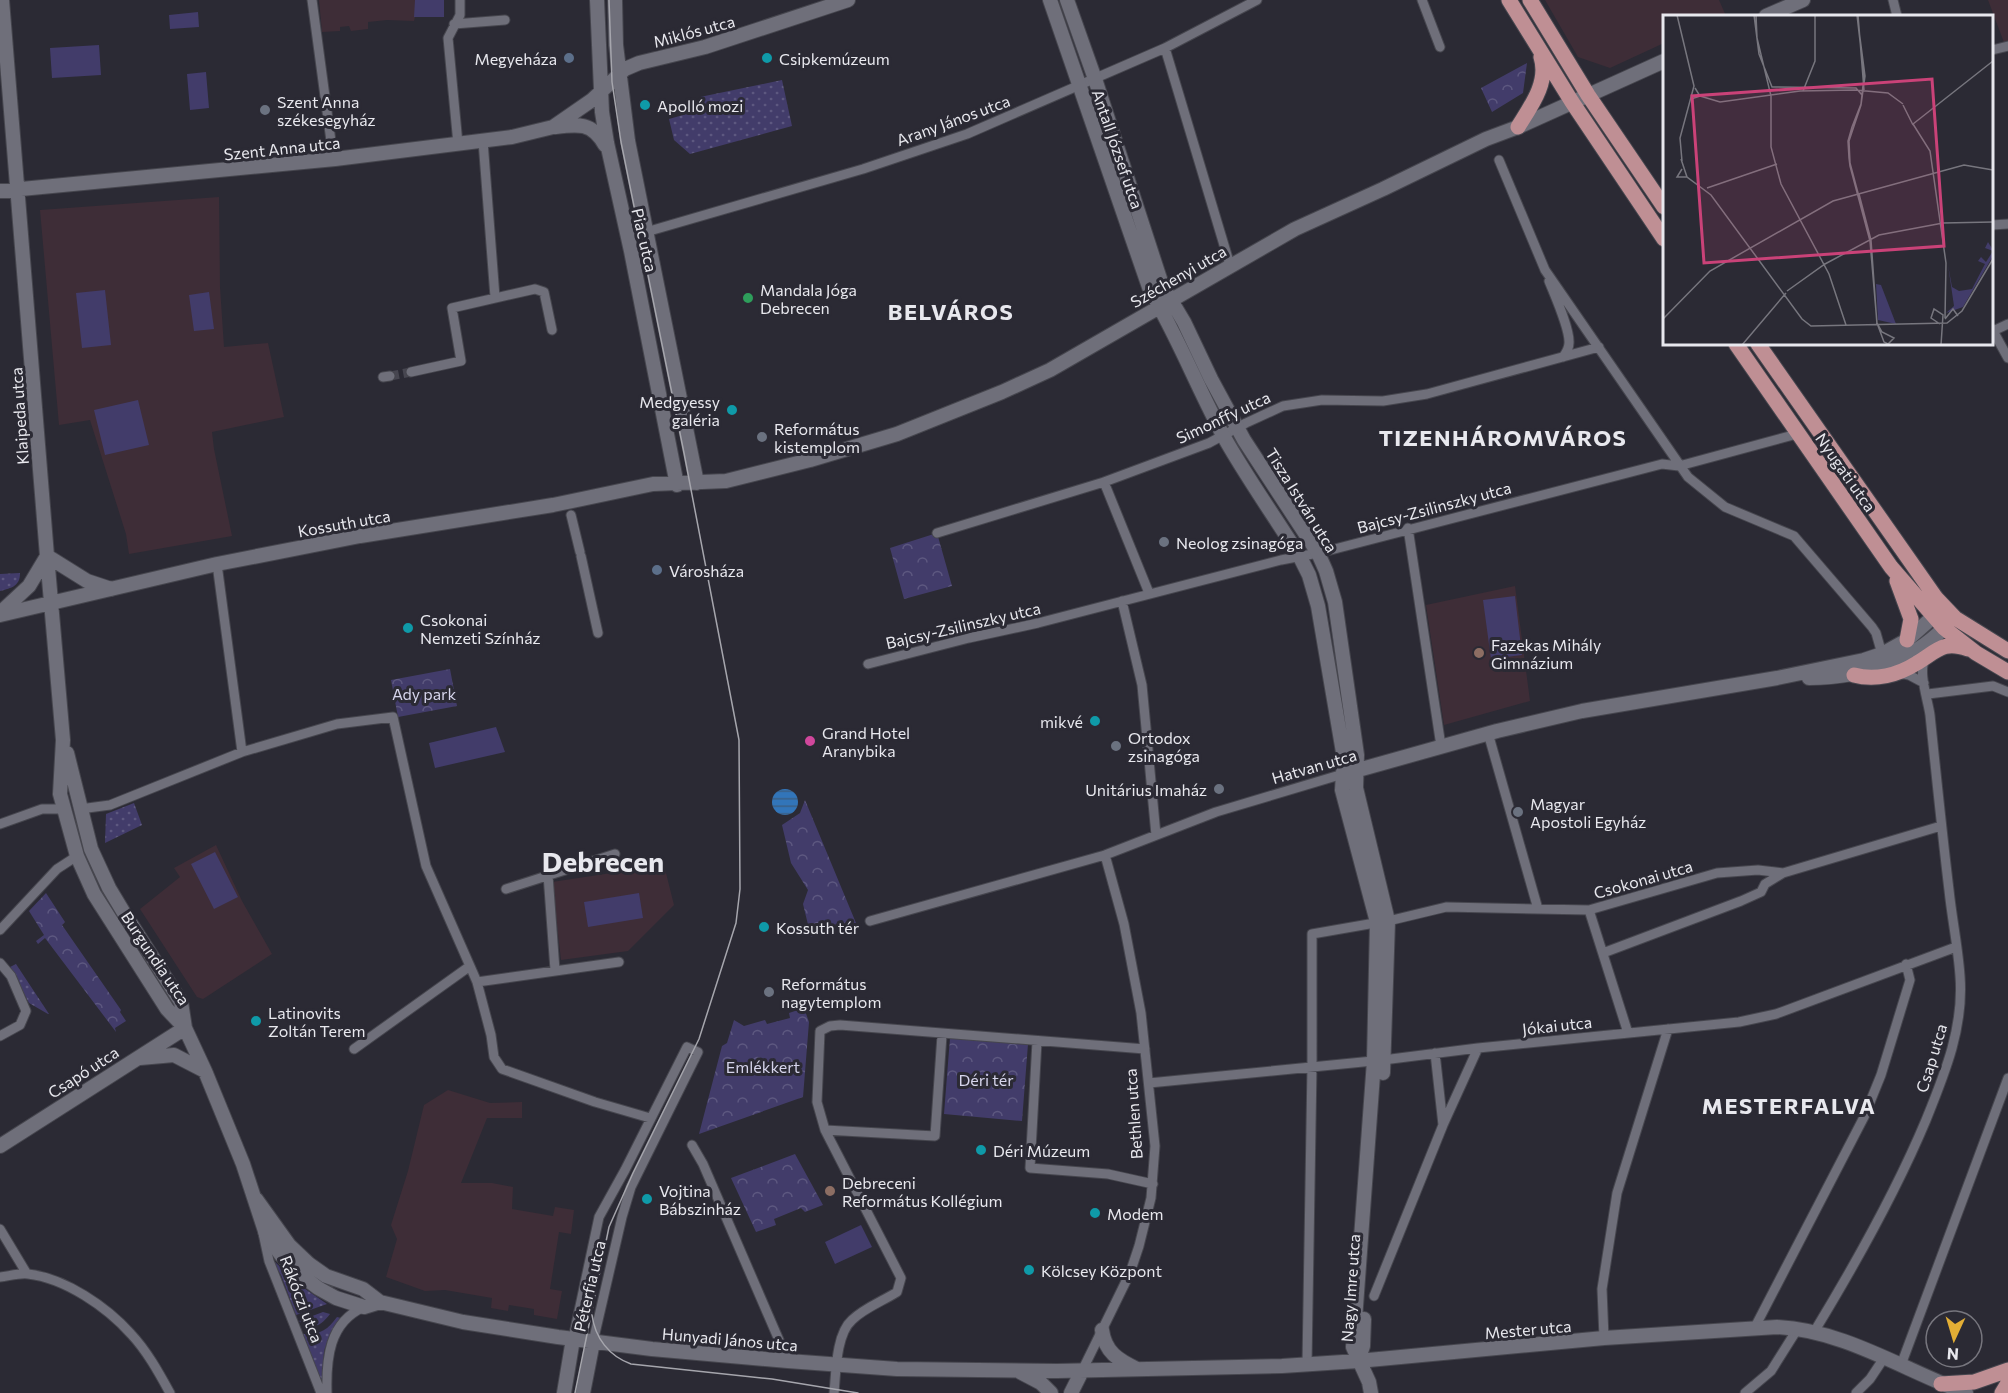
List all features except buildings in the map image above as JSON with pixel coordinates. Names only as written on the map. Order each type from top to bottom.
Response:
[{"type":"main road","points":[[1509,0],[1572,102],[1663,236]]},
{"type":"main road","points":[[1530,0],[1588,95],[1663,204]]},
{"type":"main road","points":[[1518,127],[1542,82],[1544,65],[1537,45]]},
{"type":"main road","name":"Nyugati utca","points":[[1737,345],[1891,567],[1938,611]]},
{"type":"main road","name":"Nyugati utca","points":[[1759,345],[1902,552],[1938,611]]},
{"type":"main road","points":[[1891,567],[1911,619],[1907,640]]},
{"type":"main road","points":[[1938,611],[1976,653]]},
{"type":"main road","points":[[1950,623],[2008,651]]},
{"type":"main road","points":[[1854,675],[1865,678],[1894,673],[1905,669],[1941,647],[1949,645],[1959,646],[1976,653],[2008,672]]},
{"type":"main road","points":[[1945,1388],[1974,1382],[2008,1370]]},
{"type":"main road","points":[[2002,1393],[2008,1383]]},
{"type":"street","name":"Klaipeda utca","points":[[3,0],[51,604]]},
{"type":"street","points":[[312,0],[335,159]]},
{"type":"street","points":[[458,144],[448,38],[460,15],[460,0]]},
{"type":"street","name":"Piac utca","points":[[597,0],[601,91],[609,152],[631,250],[677,485]]},
{"type":"street","name":"Piac utca","points":[[615,0],[618,68],[628,141],[696,483]]},
{"type":"street","name":"Miklós utca","points":[[618,68],[705,47],[848,0]]},
{"type":"street","name":"Antall József utca","points":[[1050,0],[1146,280],[1165,303]]},
{"type":"street","name":"Antall József utca","points":[[1067,0],[1162,285],[1165,303]]},
{"type":"street","name":"Arany János utca","points":[[646,231],[884,162],[967,134],[1165,48],[1257,0]]},
{"type":"street","points":[[1422,0],[1440,47]]},
{"type":"street","points":[[1768,15],[1803,0]]},
{"type":"street","points":[[1893,0],[1897,15]]},
{"type":"street","points":[[454,24],[505,20]]},
{"type":"street","points":[[598,46],[618,68]]},
{"type":"street","points":[[1993,50],[2008,46]]},
{"type":"street","points":[[1165,48],[1230,265]]},
{"type":"street","name":"Széchenyi utca","points":[[696,483],[726,481],[810,460],[897,434],[1002,392],[1050,370],[1295,228],[1383,189],[1486,139],[1663,62]]},
{"type":"street","name":"Szent Anna utca","points":[[0,191],[335,159],[512,137],[553,127],[592,100],[618,68]]},
{"type":"street","points":[[553,127],[578,124],[592,129],[609,152]]},
{"type":"street","points":[[483,141],[495,297]]},
{"type":"street","points":[[1499,160],[1545,270],[1568,335],[1568,351],[1563,357]]},
{"type":"street","points":[[1545,270],[1688,477],[1725,507],[1794,536],[1872,627],[1882,654]]},
{"type":"street","points":[[411,372],[460,361],[452,308],[535,289],[544,292],[552,330]]},
{"type":"street","name":"Tisza István utca","points":[[1165,303],[1237,428],[1318,553],[1326,571],[1335,602],[1357,754],[1350,772]]},
{"type":"street","name":"Tisza István utca","points":[[1165,303],[1224,436],[1300,556],[1309,575],[1318,606],[1344,758],[1350,772]]},
{"type":"street","points":[[1993,330],[2008,324]]},
{"type":"street","points":[[1993,332],[2008,358]]},
{"type":"street","name":"Simonffy utca","points":[[937,533],[1104,482],[1224,436],[1283,406],[1322,400],[1383,401],[1426,394],[1599,347]]},
{"type":"street","name":"Bajcsy-Zsilinszky utca","points":[[868,664],[1318,553],[1662,464],[1679,466],[1797,434]]},
{"type":"street","points":[[1104,482],[1149,593]]},
{"type":"street","name":"Kossuth utca","points":[[0,614],[217,564],[360,536],[553,505],[652,484],[696,483]]},
{"type":"street","points":[[571,514],[598,633]]},
{"type":"street","points":[[1408,528],[1441,746]]},
{"type":"street","points":[[0,614],[26,589],[46,556],[87,581],[111,589]]},
{"type":"street","points":[[217,564],[242,752]]},
{"type":"street","points":[[1122,601],[1142,685],[1156,836]]},
{"type":"street","name":"Burgundia utca","points":[[51,604],[63,740],[60,794],[77,856],[94,894],[167,1009],[185,1028]]},
{"type":"street","name":"Hatvan utca","points":[[870,921],[1105,855],[1216,812],[1488,733],[1582,711],[1777,678],[1864,660],[1882,654],[1907,640],[1938,611]]},
{"type":"street","name":"Hatvan utca","points":[[1777,678],[1854,675],[1896,662],[1929,641],[1950,623]]},
{"type":"street","points":[[1924,683],[1922,666],[1926,657]]},
{"type":"street","points":[[1894,673],[1909,675],[1924,683]]},
{"type":"street","name":"Csap utca","points":[[1814,1332],[1878,1224],[1914,1149],[1955,1044],[1960,976],[1941,826],[1928,694],[1924,683]]},
{"type":"street","points":[[1928,694],[1992,686],[2008,692]]},
{"type":"street","points":[[0,824],[42,809],[80,809],[110,805],[242,752],[337,724],[393,717],[426,866],[477,982],[491,1035],[494,1057],[502,1069],[650,1118]]},
{"type":"street","points":[[1488,733],[1538,909]]},
{"type":"street","name":"Burgundia utca","points":[[63,740],[92,849],[109,888],[181,1002],[185,1028]]},
{"type":"street","name":"Nagy Imre utca","points":[[1350,772],[1342,790],[1382,922],[1379,1060],[1363,1346],[1358,1362]]},
{"type":"street","name":"Csokonai utca","points":[[1312,1066],[1312,934],[1446,908],[1589,910],[1717,873],[1758,870],[1783,873],[1941,826]]},
{"type":"street","points":[[506,889],[615,854]]},
{"type":"street","name":"Bethlen utca","points":[[1071,1393],[1130,1273],[1139,1246],[1153,1184],[1155,1146],[1141,1012],[1131,958],[1105,855]]},
{"type":"street","points":[[0,930],[57,869],[77,856]]},
{"type":"street","points":[[1603,953],[1741,901],[1761,892],[1765,884],[1783,873]]},
{"type":"street","points":[[548,875],[555,970]]},
{"type":"street","points":[[1589,910],[1628,1033]]},
{"type":"street","name":"Jókai utca","points":[[1149,1083],[1739,1022],[1776,1014],[1956,947]]},
{"type":"street","points":[[477,982],[619,962]]},
{"type":"street","points":[[0,963],[11,976],[26,1011],[20,1025],[0,1036]]},
{"type":"street","points":[[1755,1327],[1858,1127],[1877,1085],[1910,980],[1906,964]]},
{"type":"street","points":[[354,1049],[470,966]]},
{"type":"street","points":[[834,1393],[842,1335],[848,1323],[897,1292],[901,1278],[825,1130],[817,1102],[820,1031],[830,1026],[840,1025],[942,1035],[1145,1049]]},
{"type":"street","name":"Csapó utca","points":[[0,1146],[185,1028]]},
{"type":"street","name":"Rákóczi utca","points":[[185,1028],[205,1071],[256,1199],[285,1250]]},
{"type":"street","points":[[1604,1338],[1602,1289],[1617,1193],[1668,1029]]},
{"type":"street","points":[[825,1130],[935,1136],[942,1035]]},
{"type":"street","points":[[1037,1041],[1030,1168],[1108,1174],[1153,1184]]},
{"type":"street","name":"Péterfia utca","points":[[564,1393],[598,1217],[604,1210],[687,1047],[698,1052],[631,1187],[622,1217],[583,1393]]},
{"type":"street","points":[[1374,1296],[1443,1125],[1478,1048]]},
{"type":"street","points":[[1435,1053],[1443,1125]]},
{"type":"street","points":[[136,1058],[174,1055],[205,1071]]},
{"type":"street","points":[[1307,1364],[1312,1066]]},
{"type":"street","points":[[1901,1365],[2008,1078]]},
{"type":"street","points":[[692,1145],[703,1164],[788,1361]]},
{"type":"street","name":"Rákóczi utca","points":[[256,1199],[268,1261],[321,1393]]},
{"type":"street","name":"Rákóczi utca","points":[[260,1216],[266,1234],[285,1250]]},
{"type":"street","points":[[0,1229],[27,1274]]},
{"type":"street","points":[[285,1250],[301,1275],[318,1288],[336,1298],[364,1306]]},
{"type":"street","name":"Hunyadi János utca","points":[[285,1250],[326,1276],[363,1289],[380,1302],[463,1323],[593,1342],[788,1361],[897,1369],[1082,1371]]},
{"type":"street","points":[[0,1277],[27,1274],[68,1288],[95,1304],[119,1323],[138,1343],[170,1393]]},
{"type":"street","name":"Hunyadi János utca","points":[[364,1306],[380,1302]]},
{"type":"street","name":"Rákóczi utca","points":[[327,1393],[327,1363],[334,1338],[347,1318],[364,1306]]},
{"type":"street","name":"Mester utca","points":[[1082,1371],[1358,1362],[1604,1338],[1755,1327],[1798,1328],[1884,1358],[1945,1388],[1966,1393]]},
{"type":"street","points":[[1744,1393],[1771,1371],[1798,1328]]},
{"type":"street","points":[[1102,1330],[1110,1351],[1120,1361],[1139,1370]]},
{"type":"street","points":[[1856,1393],[1870,1379],[1884,1358]]},
{"type":"street","points":[[1358,1362],[1369,1382],[1371,1393]]},
{"type":"street","points":[[1015,1371],[1035,1380],[1051,1393]]},
{"type":"shaded area","points":[[319,0],[444,0],[444,17],[415,17],[414,21],[368,22],[368,29],[351,31],[349,26],[340,27],[340,31],[322,32]]},
{"type":"shaded area","points":[[1545,0],[1719,0],[1726,15],[1663,15],[1663,43],[1610,68],[1578,57]]},
{"type":"shaded area","points":[[1988,0],[2008,0],[2008,44],[2005,45]]},
{"type":"shaded area","points":[[219,197],[220,287],[224,347],[268,343],[284,417],[212,432],[232,536],[129,554],[126,534],[90,420],[59,425],[40,210]]},
{"type":"shaded area","name":"Fazekas Mihály Gimnázium","points":[[1515,586],[1530,701],[1444,725],[1426,605]]},
{"type":"shaded area","points":[[216,845],[242,901],[272,954],[203,999],[197,997],[140,909],[180,877],[174,868]]},
{"type":"shaded area","points":[[664,865],[674,905],[628,951],[561,960],[552,882]]},
{"type":"shaded area","points":[[448,1090],[490,1103],[522,1102],[522,1118],[487,1118],[461,1183],[492,1183],[513,1187],[512,1209],[553,1216],[555,1207],[574,1210],[571,1234],[559,1232],[550,1289],[562,1291],[557,1319],[534,1315],[534,1309],[509,1305],[508,1311],[491,1308],[492,1298],[445,1290],[425,1291],[386,1277],[397,1239],[391,1225],[408,1171],[424,1105]]},
{"type":"green space","points":[[415,0],[444,0],[444,17],[414,17]]},
{"type":"green space","points":[[198,12],[199,27],[170,29],[169,15]]},
{"type":"green space","points":[[99,45],[101,75],[52,78],[50,48]]},
{"type":"green space","points":[[1527,63],[1523,93],[1492,112],[1481,88]]},
{"type":"green space","points":[[206,72],[209,108],[190,110],[187,74]]},
{"type":"green space","points":[[782,80],[792,126],[690,154],[674,140],[669,119],[704,109],[700,97]]},
{"type":"green space","points":[[105,290],[111,345],[82,348],[76,293]]},
{"type":"green space","points":[[209,292],[214,329],[194,331],[189,295]]},
{"type":"green space","points":[[138,400],[149,445],[105,455],[94,410]]},
{"type":"green space","points":[[937,533],[952,586],[904,599],[890,548]]},
{"type":"green space","points":[[20,573],[19,581],[15,586],[0,591],[0,574]]},
{"type":"green space","points":[[1515,596],[1522,655],[1491,659],[1483,600]]},
{"type":"green space","name":"Ady park","points":[[450,669],[457,706],[398,717],[391,680]]},
{"type":"green space","points":[[496,727],[505,752],[435,768],[429,743]]},
{"type":"green space","points":[[805,800],[856,923],[811,937],[803,904],[808,890],[791,863],[782,825],[800,813]]},
{"type":"green space","points":[[134,803],[142,825],[105,843],[106,814]]},
{"type":"green space","points":[[215,852],[238,897],[214,909],[191,864]]},
{"type":"green space","points":[[46,893],[65,922],[62,925],[121,1010],[126,1021],[115,1028],[116,1032],[45,938],[38,944],[36,941],[44,935],[29,911]]},
{"type":"green space","points":[[639,893],[643,918],[588,927],[584,902]]},
{"type":"green space","points":[[16,964],[49,1014],[29,1003],[10,967]]},
{"type":"green space","name":"Emlékkert","points":[[804,1008],[809,1022],[803,1097],[699,1134],[722,1046],[727,1043],[734,1020],[744,1026],[765,1020],[767,1024],[790,1018],[789,1013]]},
{"type":"green space","name":"Déri tér","points":[[950,1038],[1028,1044],[1022,1121],[944,1114]]},
{"type":"green space","points":[[795,1154],[823,1205],[805,1212],[801,1208],[774,1219],[776,1225],[756,1232],[731,1178]]},
{"type":"green space","points":[[861,1225],[872,1247],[835,1264],[825,1242]]},
{"type":"green space","points":[[275,1262],[298,1284],[327,1304],[296,1315],[281,1275],[273,1263]]},
{"type":"green space","points":[[323,1312],[330,1314],[316,1326],[308,1326],[299,1321]]},
{"type":"green space","points":[[337,1317],[341,1318],[330,1334],[324,1351],[322,1383],[302,1334],[322,1331],[330,1326]]},
{"type":"water","points":[[785,789],[794,793],[798,802],[794,811],[785,815],[776,811],[772,802],[776,793]]},
{"type":"tunnel","points":[[390,376],[411,372]]},
{"type":"tram line","points":[[575,1393],[609,1227],[699,1039],[736,923],[740,889],[739,740],[621,142],[612,82],[609,0]]},
{"type":"tram line","points":[[592,1315],[596,1331],[604,1345],[623,1361],[631,1364],[772,1379],[858,1393]]},
{"type":"place","name":"Megyeháza","points":[[569,58]]},
{"type":"place","name":"Csipkemúzeum","points":[[767,58]]},
{"type":"place","name":"Apolló mozi","points":[[645,105]]},
{"type":"place","name":"Szent Anna székesegyház","points":[[265,110]]},
{"type":"place","name":"Mandala Jóga Debrecen","points":[[748,298]]},
{"type":"place","name":"Medgyessy galéria","points":[[732,410]]},
{"type":"place","name":"Református kistemplom","points":[[762,437]]},
{"type":"place","name":"Neolog zsinagóga","points":[[1164,542]]},
{"type":"place","name":"Városháza","points":[[657,570]]},
{"type":"place","name":"Csokonai Nemzeti Színház","points":[[408,628]]},
{"type":"place","name":"Fazekas Mihály Gimnázium","points":[[1479,653]]},
{"type":"place","name":"mikvé","points":[[1095,721]]},
{"type":"place","name":"Grand Hotel Aranybika","points":[[810,741]]},
{"type":"place","name":"Ortodox zsinagóga","points":[[1116,746]]},
{"type":"place","name":"Unitárius Imaház","points":[[1219,789]]},
{"type":"place","name":"Magyar Apostoli Egyház","points":[[1518,812]]},
{"type":"place","name":"Kossuth tér","points":[[764,927]]},
{"type":"place","name":"Református nagytemplom","points":[[769,992]]},
{"type":"place","name":"Latinovits Zoltán Terem","points":[[256,1021]]},
{"type":"place","name":"Déri Múzeum","points":[[981,1150]]},
{"type":"place","name":"Debreceni Református Kollégium","points":[[830,1191]]},
{"type":"place","name":"Vojtina Bábszinház","points":[[647,1199]]},
{"type":"place","name":"Modem","points":[[1095,1213]]},
{"type":"place","name":"Kölcsey Központ","points":[[1029,1270]]},
{"type":"district","name":"BELVÁROS","points":[[951,311]]},
{"type":"district","name":"TIZENHÁROMVÁROS","points":[[1503,437]]},
{"type":"district","name":"Debrecen","points":[[603,861]]},
{"type":"district","name":"MESTERFALVA","points":[[1789,1105]]}]
